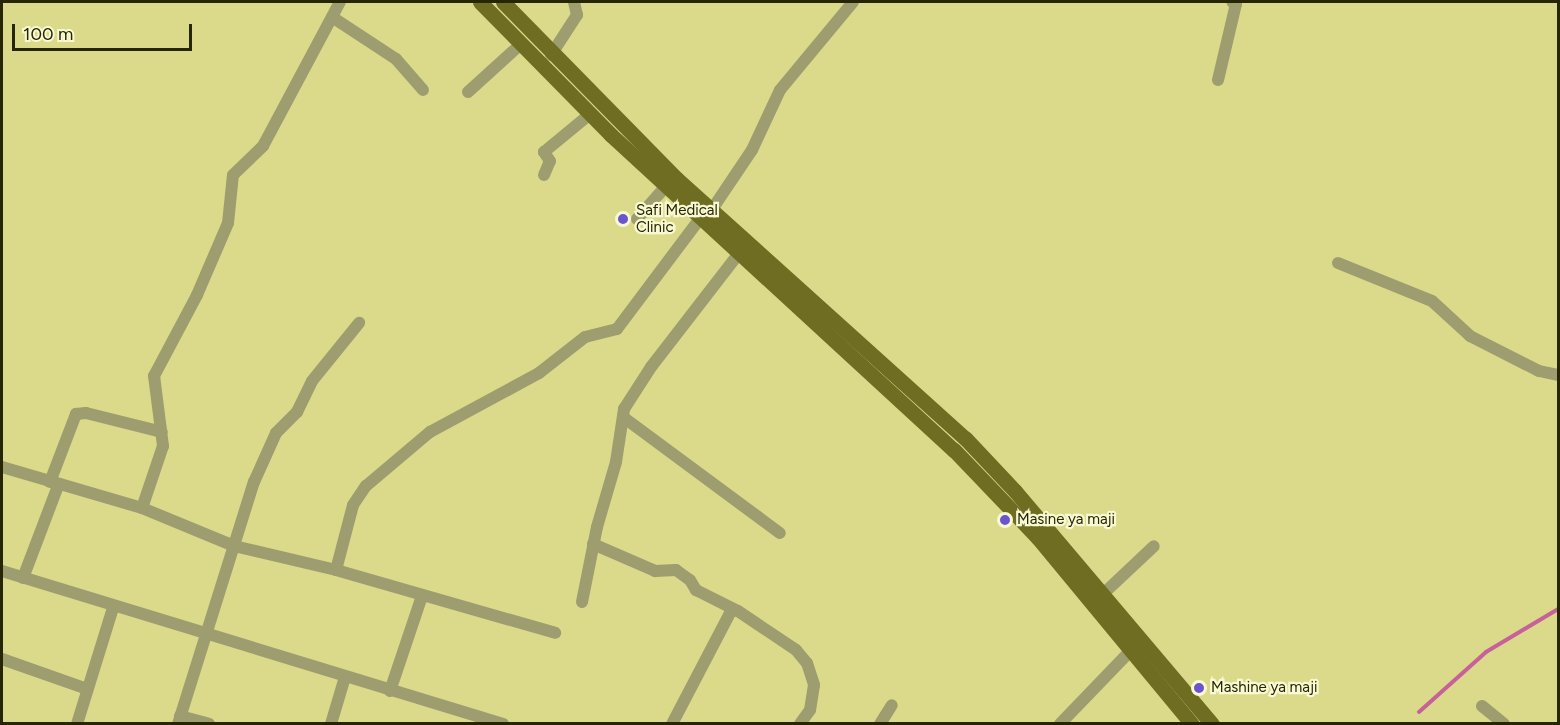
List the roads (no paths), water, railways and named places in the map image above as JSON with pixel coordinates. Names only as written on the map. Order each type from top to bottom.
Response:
[{"type":"main road","points":[[480,2],[590,114],[666,186],[707,212],[965,438],[1102,595],[1192,723]]},
{"type":"main road","points":[[493,15],[504,3],[551,55],[677,179],[740,252],[962,458],[1212,723]]},
{"type":"street","points":[[142,508],[163,446],[154,376],[197,295],[228,223],[233,175],[263,146],[340,2]]},
{"type":"street","points":[[551,55],[577,15],[574,2]]},
{"type":"street","points":[[336,570],[353,504],[366,486],[430,432],[539,373],[585,337],[617,329],[752,150],[780,90],[853,2]]},
{"type":"street","points":[[1218,80],[1236,4],[1232,2]]},
{"type":"street","points":[[332,17],[396,59],[423,90]]},
{"type":"street","points":[[468,92],[521,44]]},
{"type":"street","points":[[544,174],[550,161],[544,152],[590,114]]},
{"type":"street","points":[[637,219],[666,186]]},
{"type":"street","points":[[582,602],[593,544],[616,462],[623,417],[651,367],[740,252]]},
{"type":"street","points":[[1338,263],[1432,301],[1470,336],[1539,371],[1558,375]]},
{"type":"street","points":[[209,723],[179,720],[254,482],[276,433],[297,412],[312,381],[359,323]]},
{"type":"street","points":[[23,578],[76,414],[86,413],[162,432]]},
{"type":"street","points":[[623,417],[780,533]]},
{"type":"street","points":[[2,467],[142,508],[234,546],[336,570],[555,633]]},
{"type":"street","points":[[593,544],[655,571],[676,570],[690,580],[696,590],[732,609],[796,650],[807,663],[814,686],[813,701],[800,723]]},
{"type":"street","points":[[1102,595],[1154,546]]},
{"type":"street","points":[[2,571],[113,608],[503,723]]},
{"type":"street","points":[[390,691],[422,596]]},
{"type":"street","points":[[77,723],[113,608]]},
{"type":"street","points":[[672,723],[732,609]]},
{"type":"street","points":[[1059,723],[1136,644]]},
{"type":"street","points":[[2,659],[87,689]]},
{"type":"street","points":[[331,723],[345,677]]},
{"type":"street","points":[[880,723],[892,705]]},
{"type":"street","points":[[1482,706],[1504,723]]},
{"type":"waterway","points":[[1419,712],[1486,652],[1558,609]]},
{"type":"place","name":"Safi Medical Clinic","points":[[623,219]]},
{"type":"place","name":"Masine ya maji","points":[[1005,520]]},
{"type":"place","name":"Mashine ya maji","points":[[1199,688]]}]
